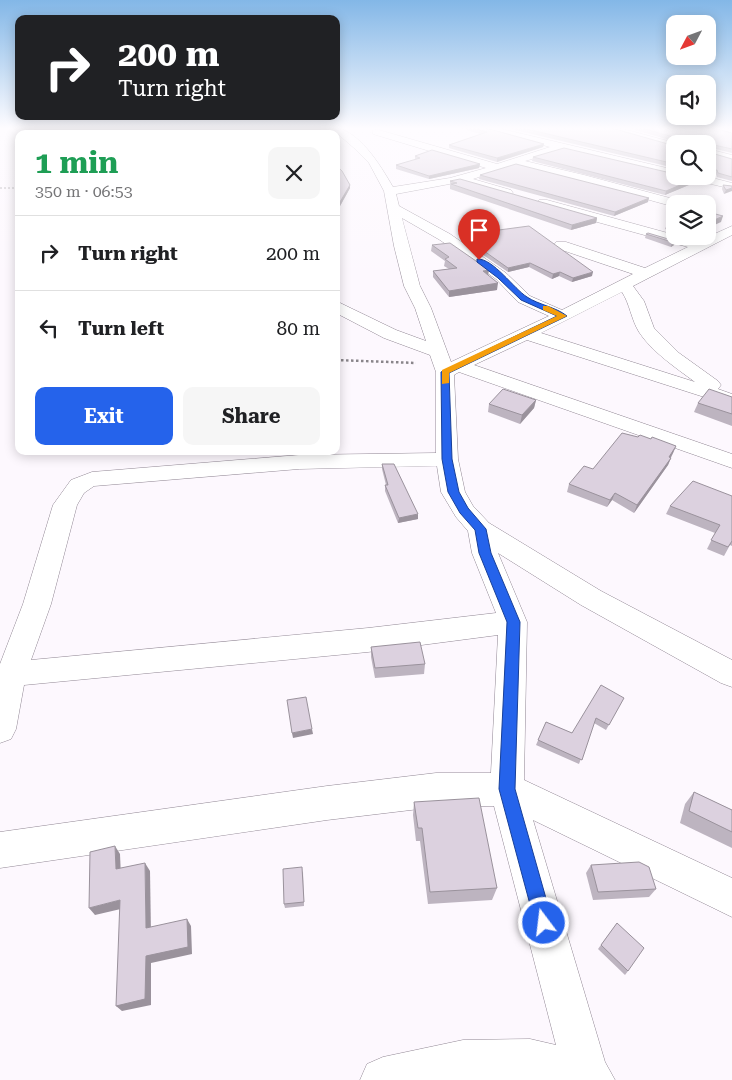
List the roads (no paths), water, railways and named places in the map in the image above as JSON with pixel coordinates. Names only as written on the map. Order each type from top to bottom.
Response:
[{"type":"street","points":[[381,177],[392,200],[401,246],[412,286],[446,364],[447,459],[453,492],[464,511],[480,529],[511,550],[591,598],[732,674]]},
{"type":"street","points":[[392,200],[466,177]]},
{"type":"street","points":[[581,177],[666,201]]},
{"type":"street","points":[[461,179],[518,196]]},
{"type":"street","points":[[716,182],[732,186]]},
{"type":"street","points":[[392,200],[505,281],[524,299],[563,316]]},
{"type":"street","points":[[535,200],[702,246]]},
{"type":"street","points":[[446,364],[526,334],[732,230]]},
{"type":"street","points":[[561,245],[647,274]]},
{"type":"street","points":[[505,281],[531,285]]},
{"type":"street","points":[[625,285],[636,301],[646,330],[656,341],[693,373],[732,400]]},
{"type":"street","points":[[564,297],[583,306]]},
{"type":"street","points":[[340,308],[446,364],[732,461]]},
{"type":"street","points":[[526,334],[732,400]]},
{"type":"street","points":[[0,729],[11,674],[37,604],[65,506],[71,494],[80,483],[92,479],[299,462],[447,459]]},
{"type":"street","points":[[480,529],[485,553],[514,622],[507,789],[589,1079]]},
{"type":"street","points":[[11,674],[368,640],[514,622]]},
{"type":"street","points":[[0,850],[127,830],[347,800],[436,790],[507,789],[732,898]]},
{"type":"street","points":[[383,1080],[463,1062],[482,1061],[530,1061],[589,1079]]}]
